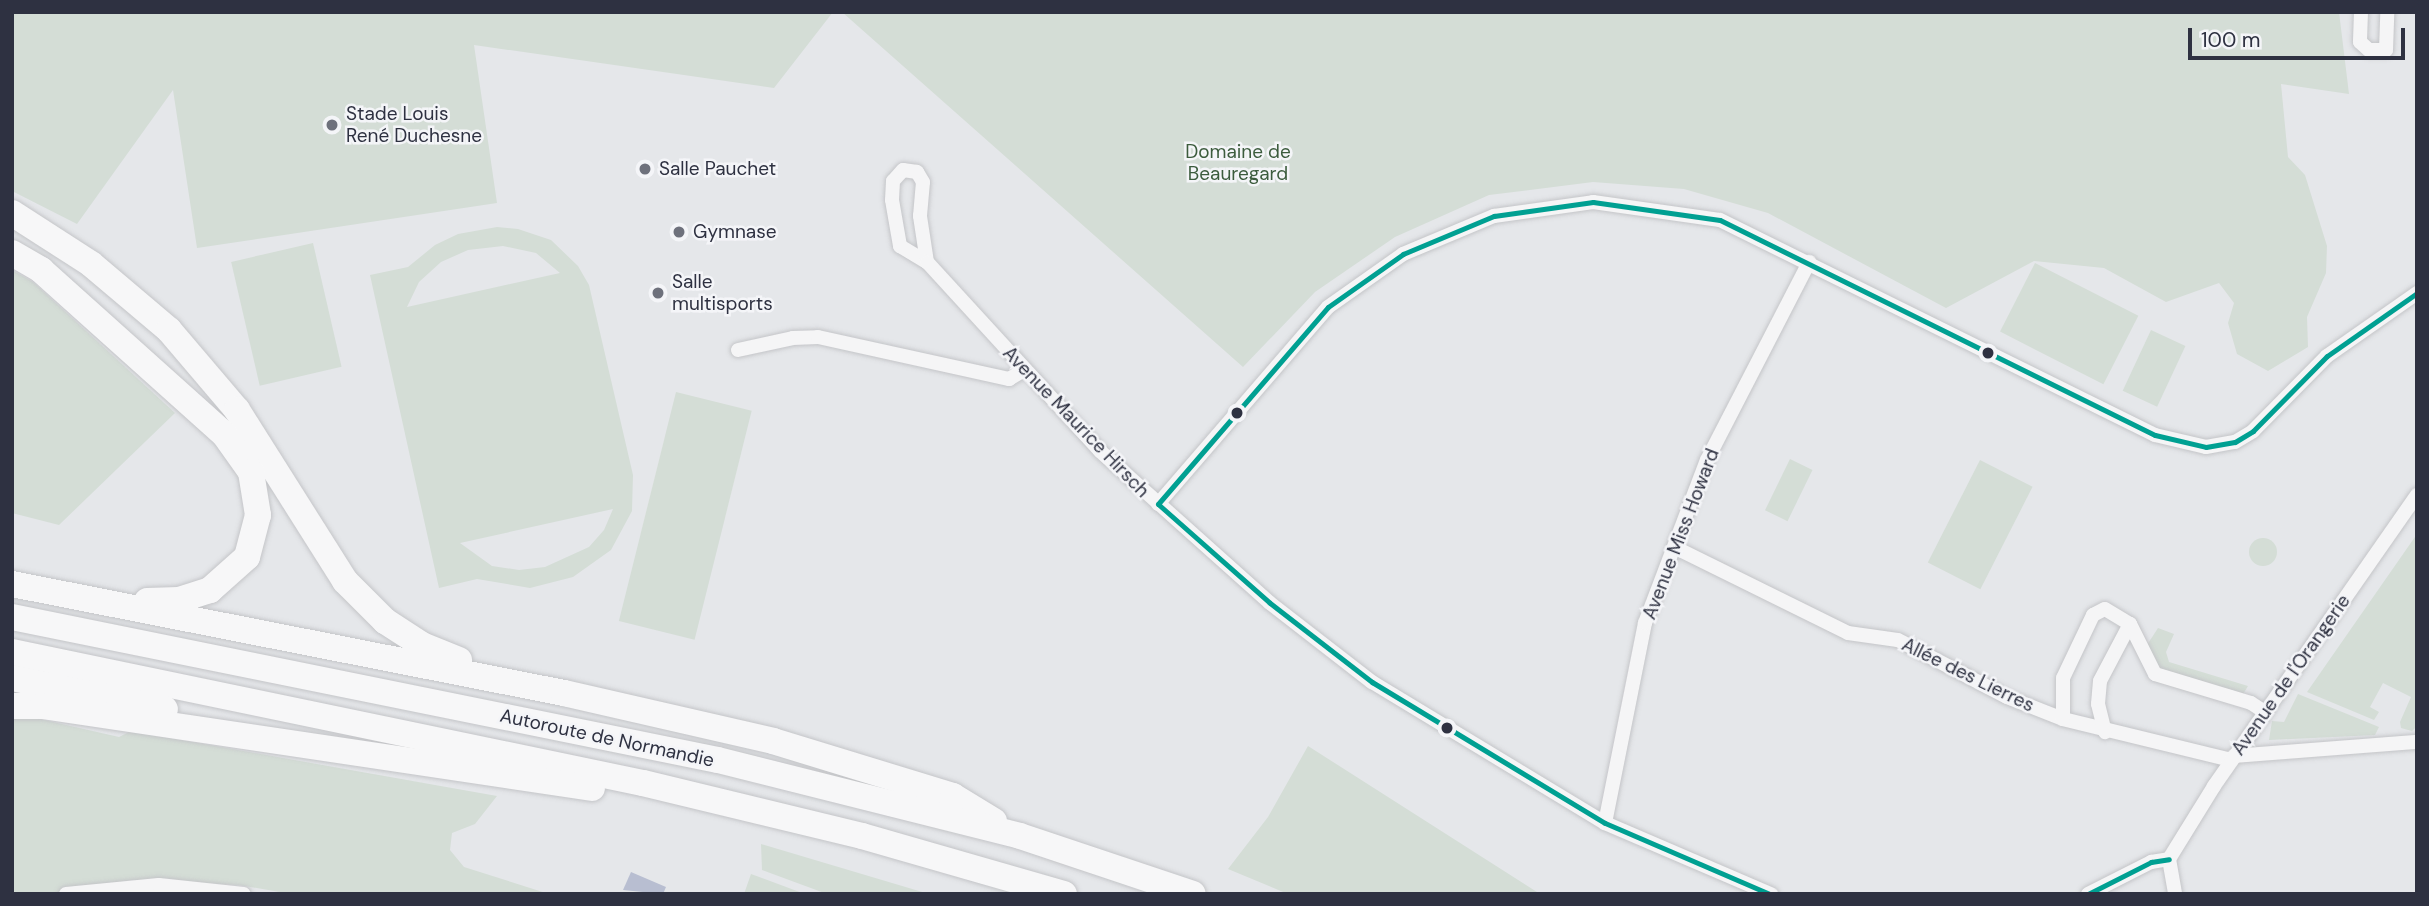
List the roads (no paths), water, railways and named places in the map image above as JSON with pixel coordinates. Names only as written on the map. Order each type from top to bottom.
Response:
[{"type":"highway","points":[[12,213],[92,264],[169,330],[237,410],[345,581],[385,621],[422,645],[456,660],[549,685],[564,693]]},
{"type":"highway","points":[[12,253],[41,270],[224,434],[251,472],[258,515],[247,557],[210,590],[179,600],[76,597]]},
{"type":"highway","points":[[12,584],[564,693],[773,741],[953,796],[1020,836]]},
{"type":"highway","name":"Autoroute de Normandie","points":[[12,617],[718,760],[1020,836],[1193,894]]},
{"type":"highway","name":"Autoroute de Normandie","points":[[12,652],[643,783],[862,836],[1064,894]]},
{"type":"highway","points":[[12,678],[298,736],[361,752]]},
{"type":"highway","points":[[12,706],[42,706],[297,747],[361,752],[590,788],[643,783]]},
{"type":"street","points":[[2361,12],[2360,42],[2370,50],[2386,50],[2387,12]]},
{"type":"street","name":"Avenue Maurice Hirsch","points":[[928,262],[920,216],[923,182],[917,172],[903,170],[893,181],[893,222],[900,246],[928,262],[1024,370],[1157,504],[1270,603],[1372,682],[1605,823],[1771,894]]},
{"type":"street","points":[[1157,504],[1328,307],[1403,254],[1494,216],[1593,202],[1679,211],[1720,220],[2155,435],[2206,447],[2235,442],[2253,432],[2327,356],[2417,293]]},
{"type":"street","name":"Avenue Miss Howard","points":[[1605,823],[1641,638],[1707,460],[1809,262]]},
{"type":"street","points":[[738,350],[818,337],[1009,379],[1024,370]]},
{"type":"street","name":"Avenue de l'Orangerie","points":[[2169,859],[2233,758],[2417,495]]},
{"type":"street","name":"Allée des Lierres","points":[[1676,548],[1848,633],[1898,640],[2007,697],[2105,732],[2233,758],[2417,742]]},
{"type":"street","points":[[2063,719],[2063,678],[2093,615],[2105,608],[2130,624],[2155,674],[2251,703],[2265,712]]},
{"type":"street","points":[[2105,732],[2098,704],[2099,681],[2130,624]]},
{"type":"street","points":[[2088,894],[2151,862],[2169,859],[2175,894]]},
{"type":"street","points":[[66,894],[159,885],[244,894]]},
{"type":"water","points":[[631,872],[666,887],[663,894],[623,890]]},
{"type":"place","name":"Stade Louis René Duchesne","points":[[332,125]]},
{"type":"place","name":"Salle Pauchet","points":[[645,169]]},
{"type":"place","name":"Gymnase","points":[[679,232]]},
{"type":"place","name":"Salle multisports","points":[[658,293]]},
{"type":"park label","name":"Domaine de Beauregard","points":[[1238,163]]}]
